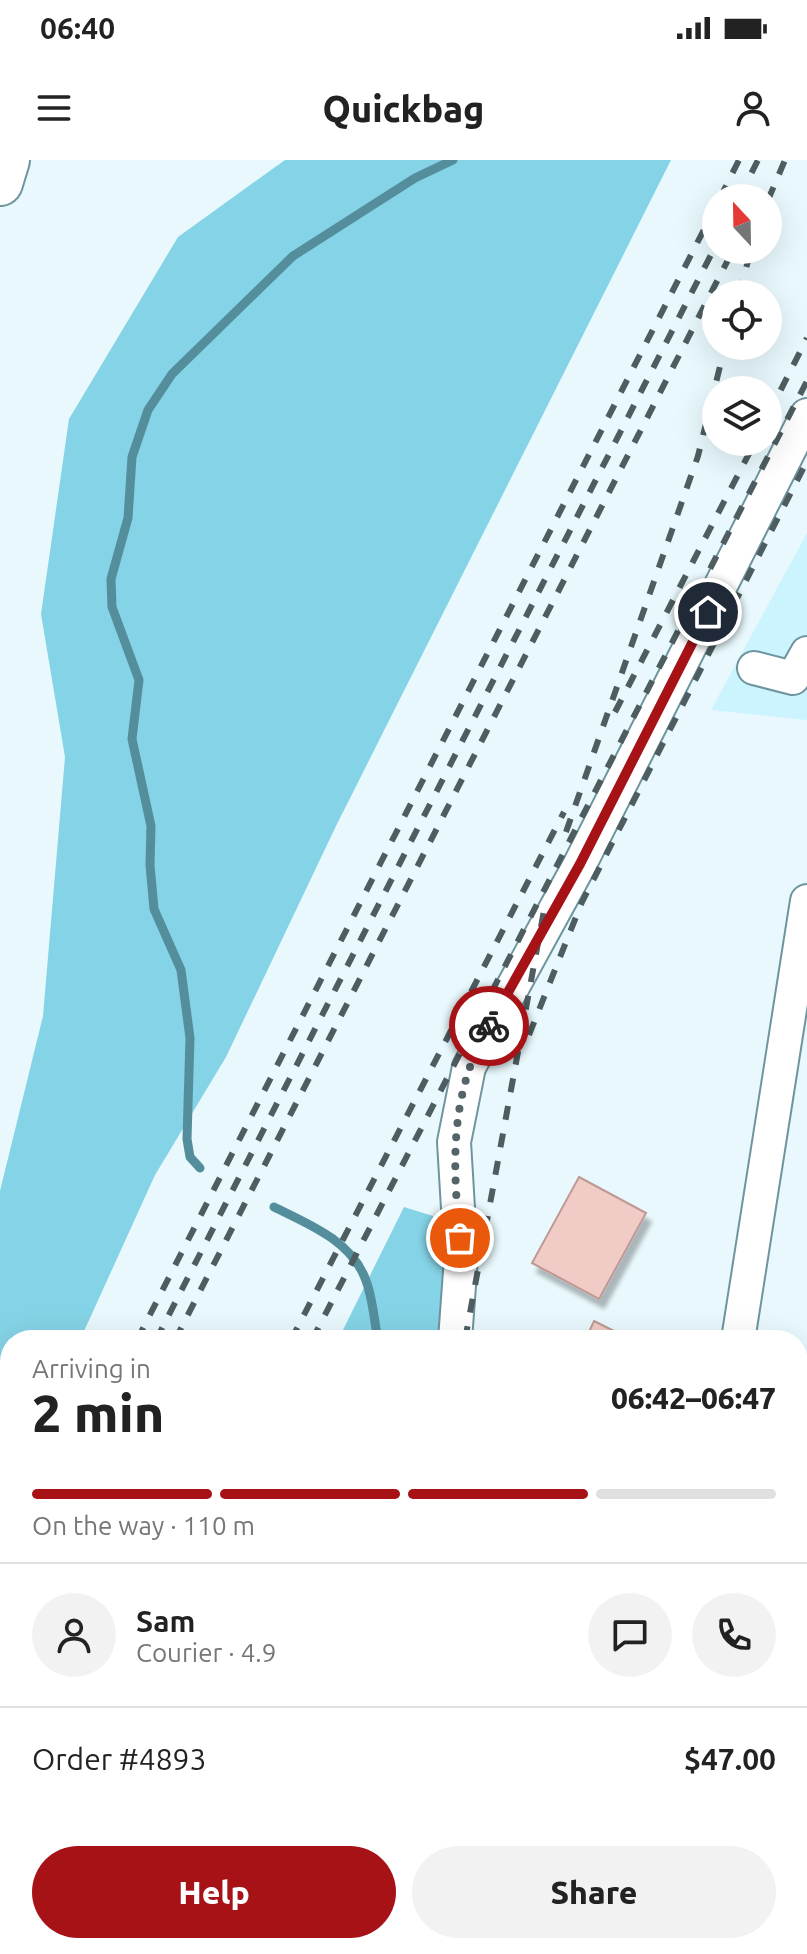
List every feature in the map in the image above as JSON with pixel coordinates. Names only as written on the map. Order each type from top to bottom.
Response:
[{"type":"highway","points":[[0,183],[7,160]]},
{"type":"lane","points":[[456,1330],[461,1258],[455,1126],[469,1067],[479,1042],[580,864],[807,415]]},
{"type":"lane","points":[[754,668],[793,678],[807,653]]},
{"type":"lane","points":[[740,1330],[807,901]]},
{"type":"shaded area","points":[[285,160],[671,160],[336,826],[226,1057],[155,1175],[85,1330],[0,1330],[0,1191],[43,1016],[65,757],[41,614],[69,419],[178,237]]},
{"type":"shaded area","points":[[807,533],[807,720],[711,710]]},
{"type":"shaded area","points":[[404,1207],[433,1216],[448,1283],[439,1330],[343,1330]]},
{"type":"building","points":[[579,1177],[646,1213],[599,1299],[532,1263]]},
{"type":"building","points":[[594,1321],[612,1330],[590,1330]]},
{"type":"waterway","points":[[200,1168],[190,1157],[187,1139],[190,1038],[181,970],[154,909],[150,865],[151,826],[132,739],[139,680],[112,607],[111,579],[128,518],[132,457],[148,410],[172,374],[293,256],[415,178],[453,160]]},
{"type":"waterway","points":[[274,1207],[314,1227],[349,1253],[368,1285],[376,1330]]},
{"type":"railway","points":[[727,184],[739,160]]},
{"type":"railway","points":[[746,184],[758,160]]},
{"type":"railway","points":[[775,184],[785,160]]},
{"type":"railway","points":[[142,1330],[702,233]]},
{"type":"railway","points":[[161,1330],[706,264]]},
{"type":"railway","points":[[180,1330],[726,264]]},
{"type":"railway","points":[[743,280],[747,264]]},
{"type":"railway","points":[[782,387],[807,338]]},
{"type":"railway","points":[[566,832],[698,456],[722,360]]},
{"type":"railway","points":[[317,1330],[807,381]]},
{"type":"railway","points":[[615,712],[748,456]]},
{"type":"railway","points":[[529,1035],[582,902],[807,461]]},
{"type":"railway","points":[[296,1330],[564,812]]},
{"type":"railway","points":[[467,1330],[545,905]]},
{"type":"way so far","points":[[460,1238],[455,1126],[469,1067],[489,1026]]},
{"type":"route","points":[[489,1026],[580,864],[708,612]]}]
